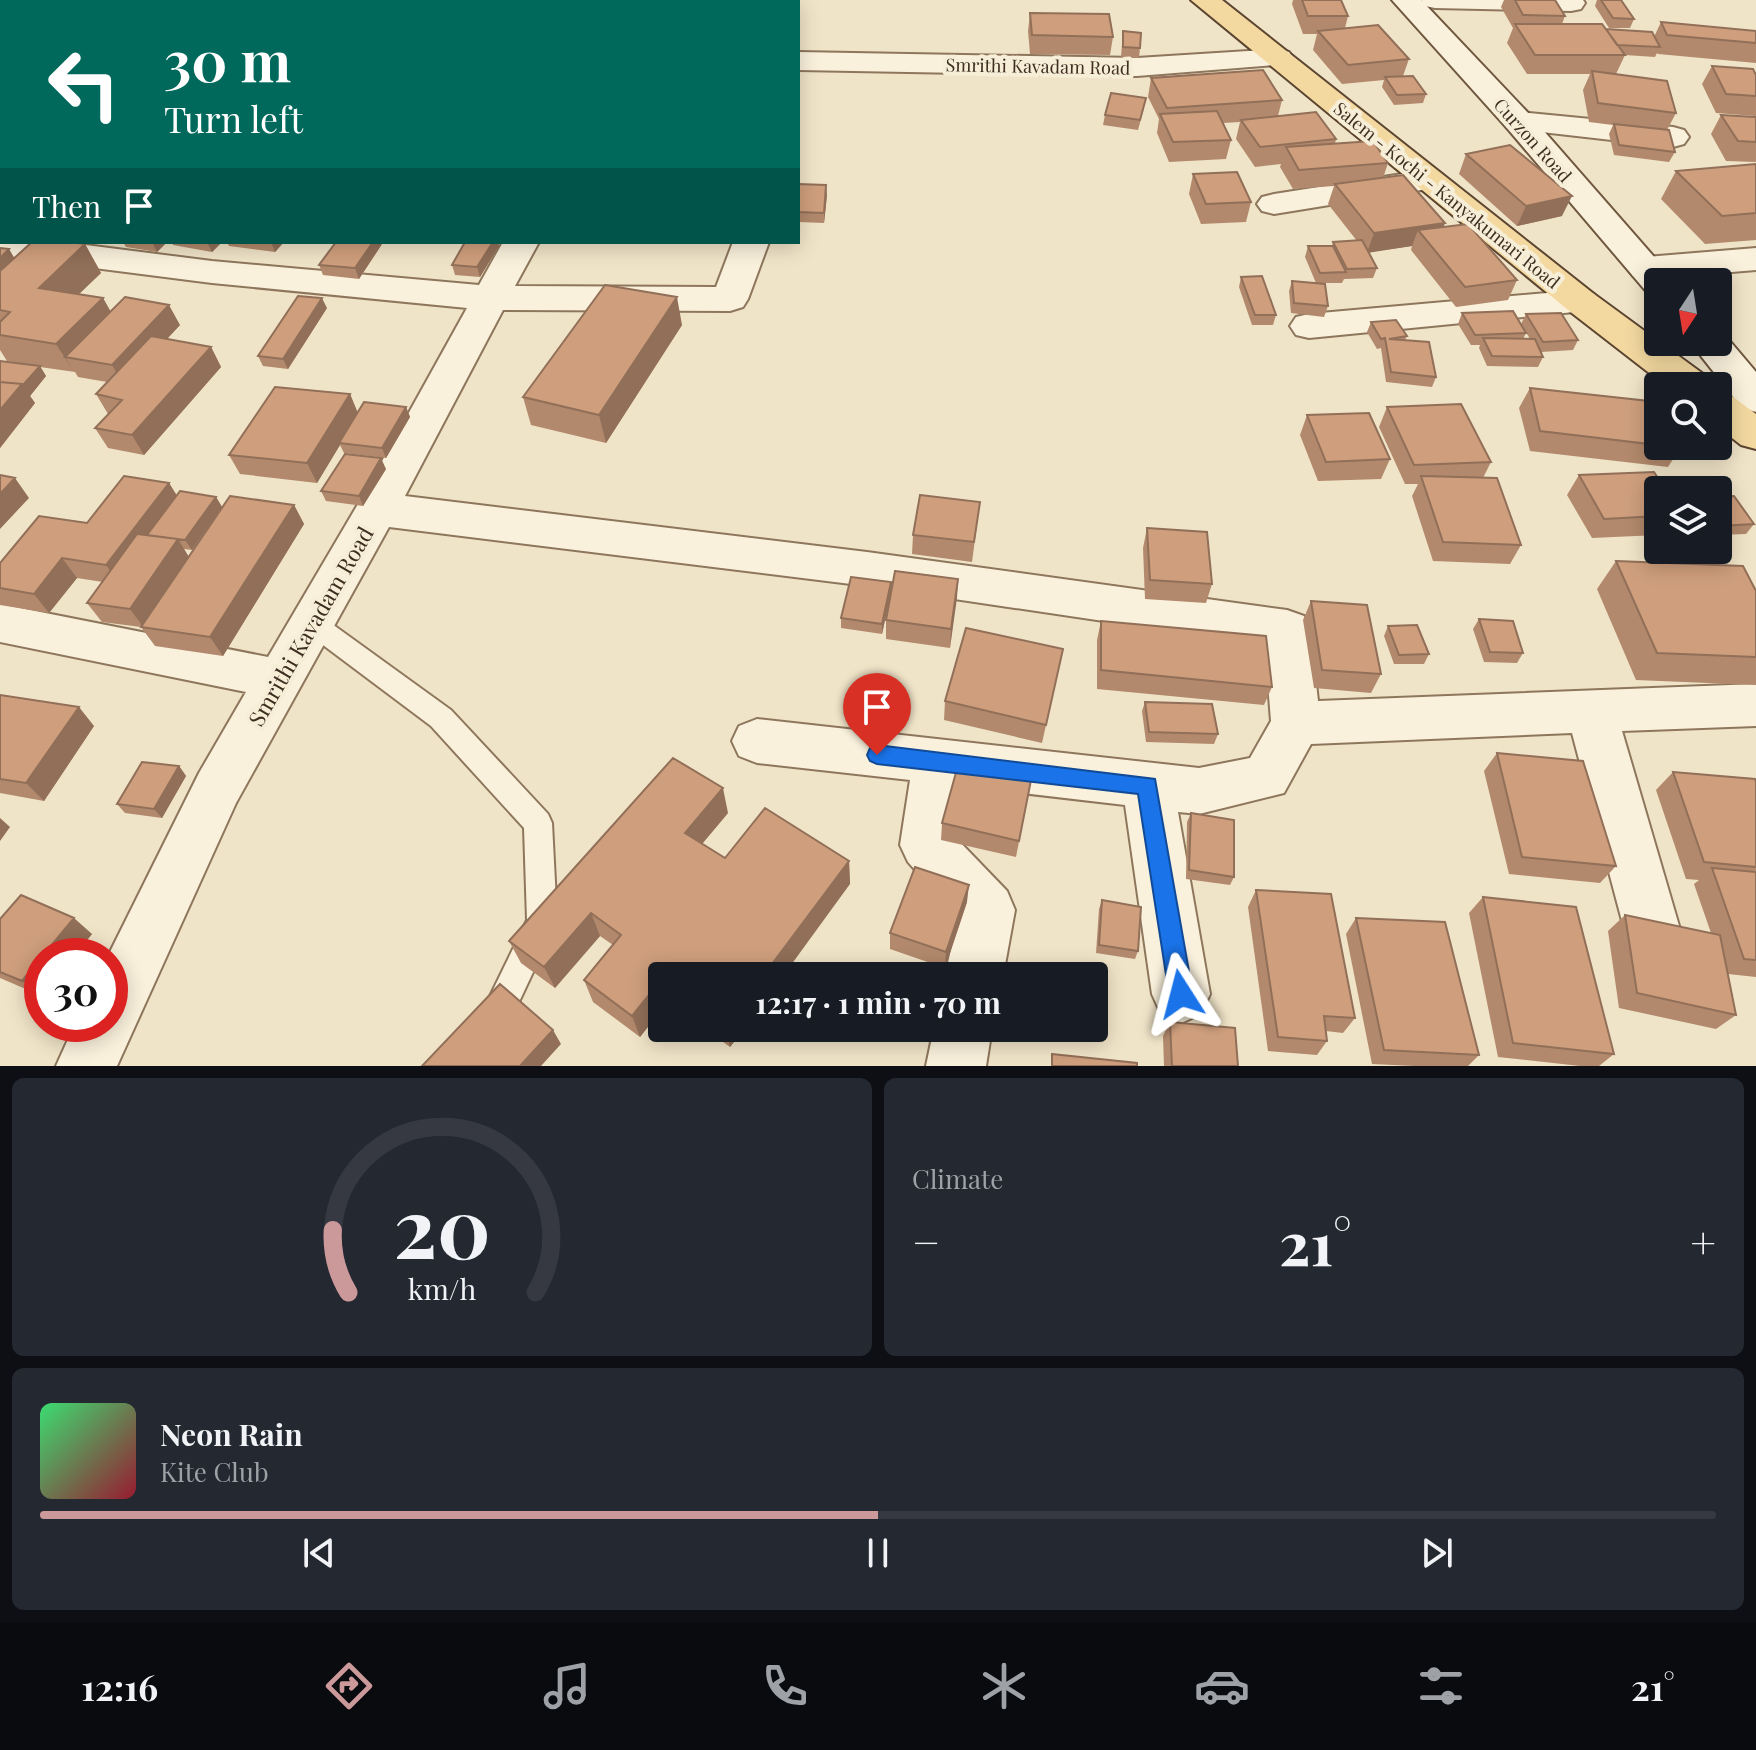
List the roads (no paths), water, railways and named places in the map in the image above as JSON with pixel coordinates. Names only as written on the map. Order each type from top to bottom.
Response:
[{"type":"main road","name":"Salem - Kochi - Kanyakumari Road","points":[[1205,0],[1581,302],[1674,372]]},
{"type":"main road","points":[[1732,417],[1756,435]]},
{"type":"street","name":"Curzon Road","points":[[1406,0],[1518,121],[1646,268]]},
{"type":"street","points":[[1435,0],[1571,3]]},
{"type":"street","name":"Smrithi Kavadam Road","points":[[800,61],[1137,67],[1278,58]]},
{"type":"street","points":[[1518,121],[1673,137]]},
{"type":"street","points":[[1274,204],[1428,180]]},
{"type":"street","name":"Smrithi Kavadam Road","points":[[128,977],[217,789],[377,509],[520,244]]},
{"type":"street","points":[[0,245],[212,272],[490,298],[730,299],[750,244]]},
{"type":"street","points":[[1698,268],[1756,259]]},
{"type":"street","points":[[1309,326],[1581,302]]},
{"type":"street","points":[[1721,356],[1756,398]]},
{"type":"street","points":[[377,509],[867,569],[1287,629],[1296,723],[1266,777],[1199,791],[757,741]]},
{"type":"street","points":[[0,623],[279,679]]},
{"type":"street","points":[[1296,723],[1756,705]]},
{"type":"street","points":[[1591,711],[1654,936]]},
{"type":"street","points":[[938,762],[927,845],[987,910],[977,962]]},
{"type":"street","points":[[1148,785],[1181,994]]},
{"type":"street","points":[[86,1066],[97,1042]]},
{"type":"street","points":[[956,1066],[960,1042]]},
{"type":"lane","points":[[312,623],[441,718],[538,823],[542,921],[472,1066]]}]
